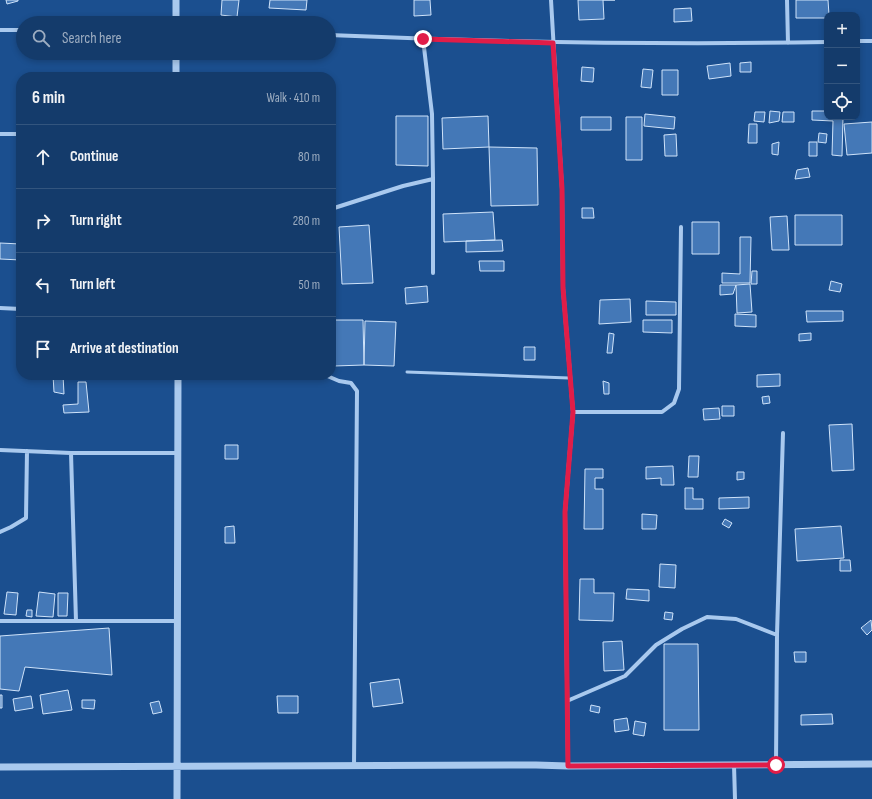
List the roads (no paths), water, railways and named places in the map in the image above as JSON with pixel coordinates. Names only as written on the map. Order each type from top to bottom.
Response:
[{"type":"street","points":[[176,0],[176,16]]},
{"type":"street","points":[[551,0],[562,189],[563,288],[569,378],[573,412],[565,512],[568,766]]},
{"type":"street","points":[[787,0],[788,43]]},
{"type":"street","points":[[0,30],[16,30]]},
{"type":"street","points":[[336,35],[553,43],[730,44],[824,42]]},
{"type":"street","points":[[423,39],[432,114],[433,273]]},
{"type":"street","points":[[860,42],[872,41]]},
{"type":"street","points":[[176,60],[176,72]]},
{"type":"street","points":[[0,134],[16,134]]},
{"type":"street","points":[[336,207],[403,186],[433,179]]},
{"type":"street","points":[[573,412],[662,412],[674,403],[679,389],[681,227]]},
{"type":"street","points":[[0,308],[16,308]]},
{"type":"street","points":[[177,799],[178,380]]},
{"type":"street","points":[[336,380],[351,383],[357,391],[354,766]]},
{"type":"street","points":[[776,765],[777,635],[783,434]]},
{"type":"street","points":[[0,450],[71,453],[178,453]]},
{"type":"street","points":[[0,532],[26,518],[27,451]]},
{"type":"street","points":[[71,453],[76,622]]},
{"type":"street","points":[[567,701],[625,676],[656,645],[682,629],[707,617],[736,619],[777,635]]},
{"type":"street","points":[[0,622],[177,622]]},
{"type":"street","points":[[0,767],[872,764]]},
{"type":"street","points":[[734,765],[735,799]]},
{"type":"lane","points":[[407,372],[569,378]]}]
